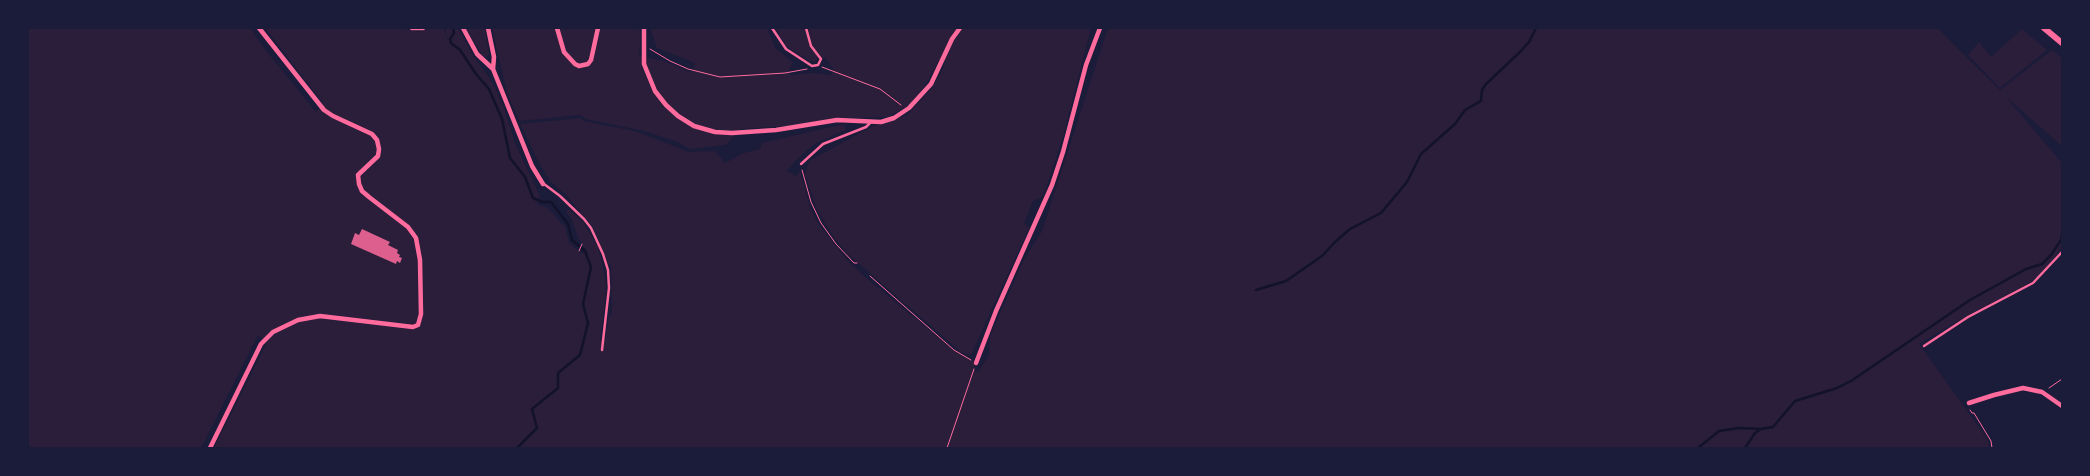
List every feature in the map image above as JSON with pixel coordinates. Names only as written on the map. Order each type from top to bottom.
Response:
[{"type":"main road","points":[[2044,28],[2062,42]]},
{"type":"street","points":[[210,448],[261,344],[273,332],[298,320],[320,316],[413,327],[418,324],[421,314],[420,260],[416,238],[408,227],[362,191],[359,184],[358,175],[378,156],[377,140],[372,134],[324,110],[259,28]]},
{"type":"street","points":[[412,28],[423,28]]},
{"type":"street","points":[[463,28],[478,54],[493,69],[532,166],[543,184]]},
{"type":"street","points":[[488,28],[494,57],[493,69]]},
{"type":"street","points":[[557,28],[564,52],[574,64],[579,66],[588,64],[591,60],[598,28]]},
{"type":"street","points":[[644,28],[644,64],[660,99],[678,116],[703,129],[732,133],[786,129],[837,120],[880,122],[894,118],[912,106],[936,76],[952,39],[960,28]]},
{"type":"street","points":[[976,363],[996,311],[1052,185],[1063,152],[1086,65],[1100,28]]},
{"type":"street","points":[[1969,404],[2017,389],[2033,389],[2042,392],[2062,406]]},
{"type":"lane","points":[[772,28],[786,49],[812,66],[818,65],[821,59],[812,46],[806,28]]},
{"type":"lane","points":[[801,164],[823,144],[866,127],[871,122]]},
{"type":"lane","points":[[543,184],[560,196],[591,228],[608,270],[609,288],[602,350]]},
{"type":"lane","points":[[1924,346],[1968,317],[2033,283],[2062,252]]},
{"type":"path","points":[[644,44],[670,61],[688,69],[720,77],[785,74],[818,65],[829,71],[880,88],[900,105]]},
{"type":"path","points":[[801,164],[808,193],[821,223],[836,244],[857,263]]},
{"type":"path","points":[[579,251],[582,244]]},
{"type":"path","points":[[870,276],[954,350],[976,363]]},
{"type":"path","points":[[948,448],[974,370]]},
{"type":"path","points":[[2042,392],[2062,378]]},
{"type":"path","points":[[1969,404],[1977,407],[1970,410],[1974,413],[1991,441],[1992,448]]},
{"type":"shaded area","points":[[28,28],[250,28],[263,47],[316,112],[323,103],[265,28],[401,28],[419,32],[431,28],[443,28],[448,40],[445,28],[458,28],[474,57],[493,83],[504,108],[515,143],[540,196],[537,204],[548,208],[565,227],[569,242],[580,253],[588,253],[566,211],[569,209],[584,223],[598,247],[605,276],[606,293],[600,340],[605,340],[609,315],[612,315],[611,266],[608,264],[593,227],[566,195],[550,181],[520,124],[581,118],[583,121],[635,131],[689,152],[715,151],[725,163],[744,153],[760,149],[762,143],[844,124],[846,130],[816,143],[798,158],[787,171],[796,176],[800,171],[810,208],[819,225],[847,260],[954,350],[976,363],[974,370],[978,372],[989,355],[990,336],[1023,261],[1042,231],[1108,28],[1937,28],[2000,90],[2052,50],[2062,58],[2062,146],[2005,96],[2062,163],[2062,248],[2040,275],[2024,286],[1970,314],[1919,344],[1988,440],[1989,448],[214,448],[266,344],[258,335],[201,448],[28,448]]},
{"type":"shaded area","points":[[466,28],[485,28],[489,54],[487,57],[483,56]]},
{"type":"shaded area","points":[[492,28],[639,28],[641,36],[639,56],[664,61],[692,73],[695,63],[657,48],[650,28],[767,28],[775,48],[793,62],[789,70],[790,75],[813,73],[830,75],[834,70],[826,58],[818,57],[815,62],[808,60],[787,47],[775,28],[1091,28],[1064,133],[1047,185],[1042,197],[1033,201],[1024,223],[1029,228],[971,355],[961,352],[849,255],[834,238],[817,210],[805,174],[809,161],[873,126],[907,115],[931,89],[942,71],[945,61],[939,60],[925,86],[909,105],[888,117],[833,119],[802,125],[740,129],[726,145],[689,149],[678,142],[644,131],[586,119],[580,115],[519,121],[507,93]]},
{"type":"shaded area","points":[[2022,29],[2047,50],[2000,88],[1968,55],[1979,42],[1991,57]]},
{"type":"building","points":[[362,229],[390,242],[388,245],[398,250],[399,257],[402,258],[400,263],[397,261],[396,264],[351,244],[355,233],[359,235]]},
{"type":"waterway","points":[[453,28],[454,33],[450,39],[451,43],[460,50],[489,89],[502,119],[510,158],[525,177],[533,198],[542,202],[551,202],[568,224],[572,240],[585,251],[591,267],[583,304],[588,323],[580,355],[558,373],[558,388],[532,409],[537,428],[517,448]]},
{"type":"waterway","points":[[1256,290],[1286,281],[1322,256],[1350,229],[1381,213],[1407,182],[1421,154],[1455,124],[1465,110],[1481,101],[1482,90],[1486,84],[1529,42],[1536,28]]},
{"type":"waterway","points":[[1745,448],[1755,433],[1761,429],[1773,427],[1795,401],[1837,388],[1851,381],[1970,300],[2026,269],[2042,264],[2051,255],[2061,240],[2062,234]]},
{"type":"waterway","points":[[1698,448],[1719,431],[1739,428],[1761,429]]}]
